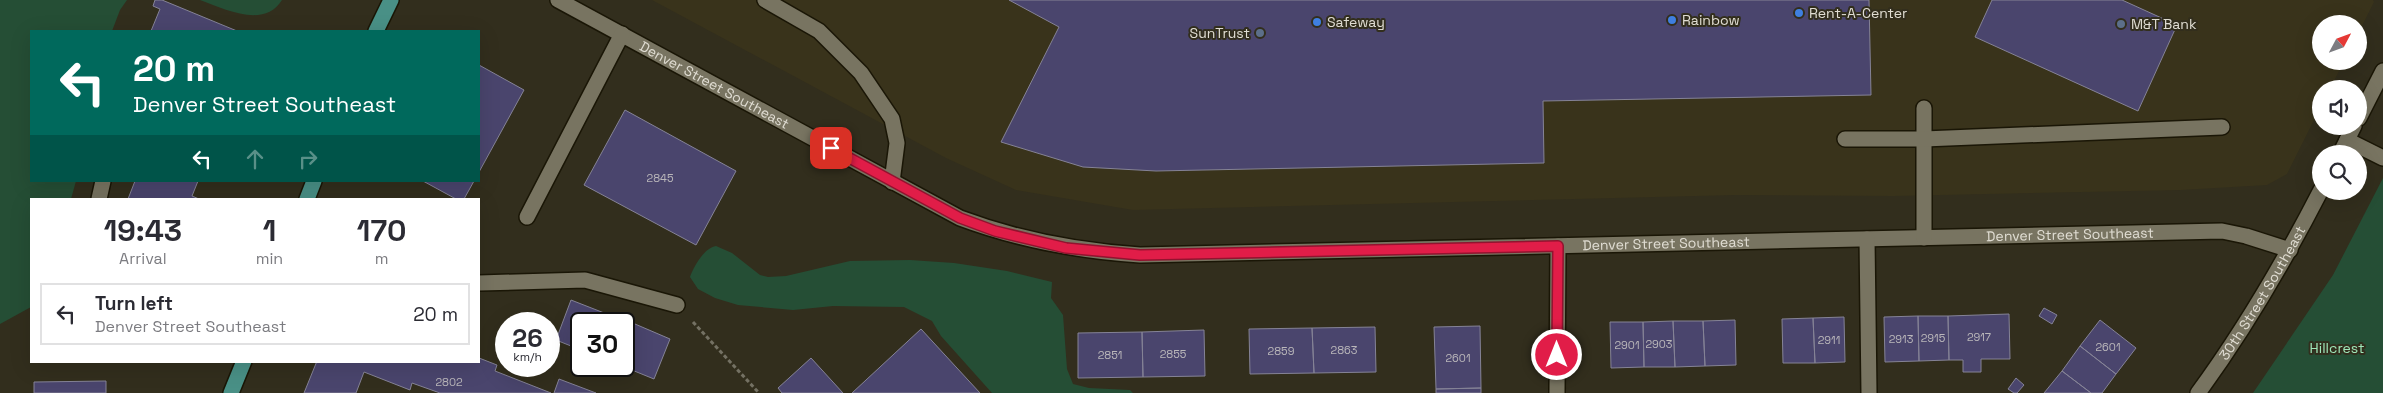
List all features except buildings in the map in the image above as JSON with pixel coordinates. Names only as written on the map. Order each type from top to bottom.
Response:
[{"type":"main road","points":[[376,30],[391,0]]},
{"type":"main road","points":[[307,198],[314,182]]},
{"type":"main road","points":[[231,393],[243,363]]},
{"type":"street","name":"Denver Street Southeast","points":[[558,0],[960,218],[995,231],[1048,245],[1103,253],[1140,255],[2222,231],[2246,236],[2290,250]]},
{"type":"street","points":[[765,0],[819,31],[861,74],[871,88],[892,119],[897,144],[892,182]]},
{"type":"street","points":[[527,217],[622,34]]},
{"type":"street","points":[[2367,102],[2383,71]]},
{"type":"street","points":[[1924,108],[1924,238]]},
{"type":"street","points":[[1845,139],[1924,139],[2222,127]]},
{"type":"street","points":[[2367,153],[2383,158]]},
{"type":"street","points":[[98,198],[103,182]]},
{"type":"street","name":"30th Street Southeast","points":[[2198,393],[2239,333],[2290,250],[2316,200]]},
{"type":"street","points":[[1867,239],[1869,393]]},
{"type":"street","points":[[1557,393],[1558,246]]},
{"type":"street","points":[[480,283],[585,280],[677,305]]},
{"type":"path","points":[[677,305],[759,393]]},
{"type":"shaded area","points":[[652,0],[2373,0],[2374,2],[2368,15],[2312,15],[2312,70],[2340,70],[2334,80],[2312,80],[2312,124],[2287,174],[2267,185],[2181,190],[1893,196],[1736,195],[1133,210],[1016,190],[946,158]]},
{"type":"green space","points":[[0,0],[127,0],[120,10],[112,30],[30,30],[30,182],[76,182],[71,198],[30,198],[30,308],[0,324]]},
{"type":"green space","points":[[200,0],[282,0],[274,9],[255,15],[232,12]]},
{"type":"green space","name":"Hillcrest","points":[[2383,178],[2383,393],[2253,393],[2333,275]]},
{"type":"green space","points":[[716,246],[732,253],[760,275],[768,277],[786,276],[850,261],[910,260],[954,263],[1007,271],[1052,282],[1051,298],[1063,315],[1067,369],[1073,384],[1089,388],[1130,390],[1133,393],[992,393],[941,336],[932,321],[904,307],[833,306],[793,310],[738,305],[715,298],[698,289],[690,277],[697,263],[707,250]]},
{"type":"place","name":"Rent-A-Center","points":[[1799,13]]},
{"type":"place","name":"Rainbow","points":[[1672,20]]},
{"type":"place","name":"Safeway","points":[[1317,22]]},
{"type":"place","name":"M&T Bank","points":[[2121,24]]},
{"type":"place","name":"SunTrust","points":[[1260,33]]},
{"type":"route","points":[[831,148],[960,218],[1030,241],[1103,253],[1140,255],[1558,246],[1557,355]]}]
